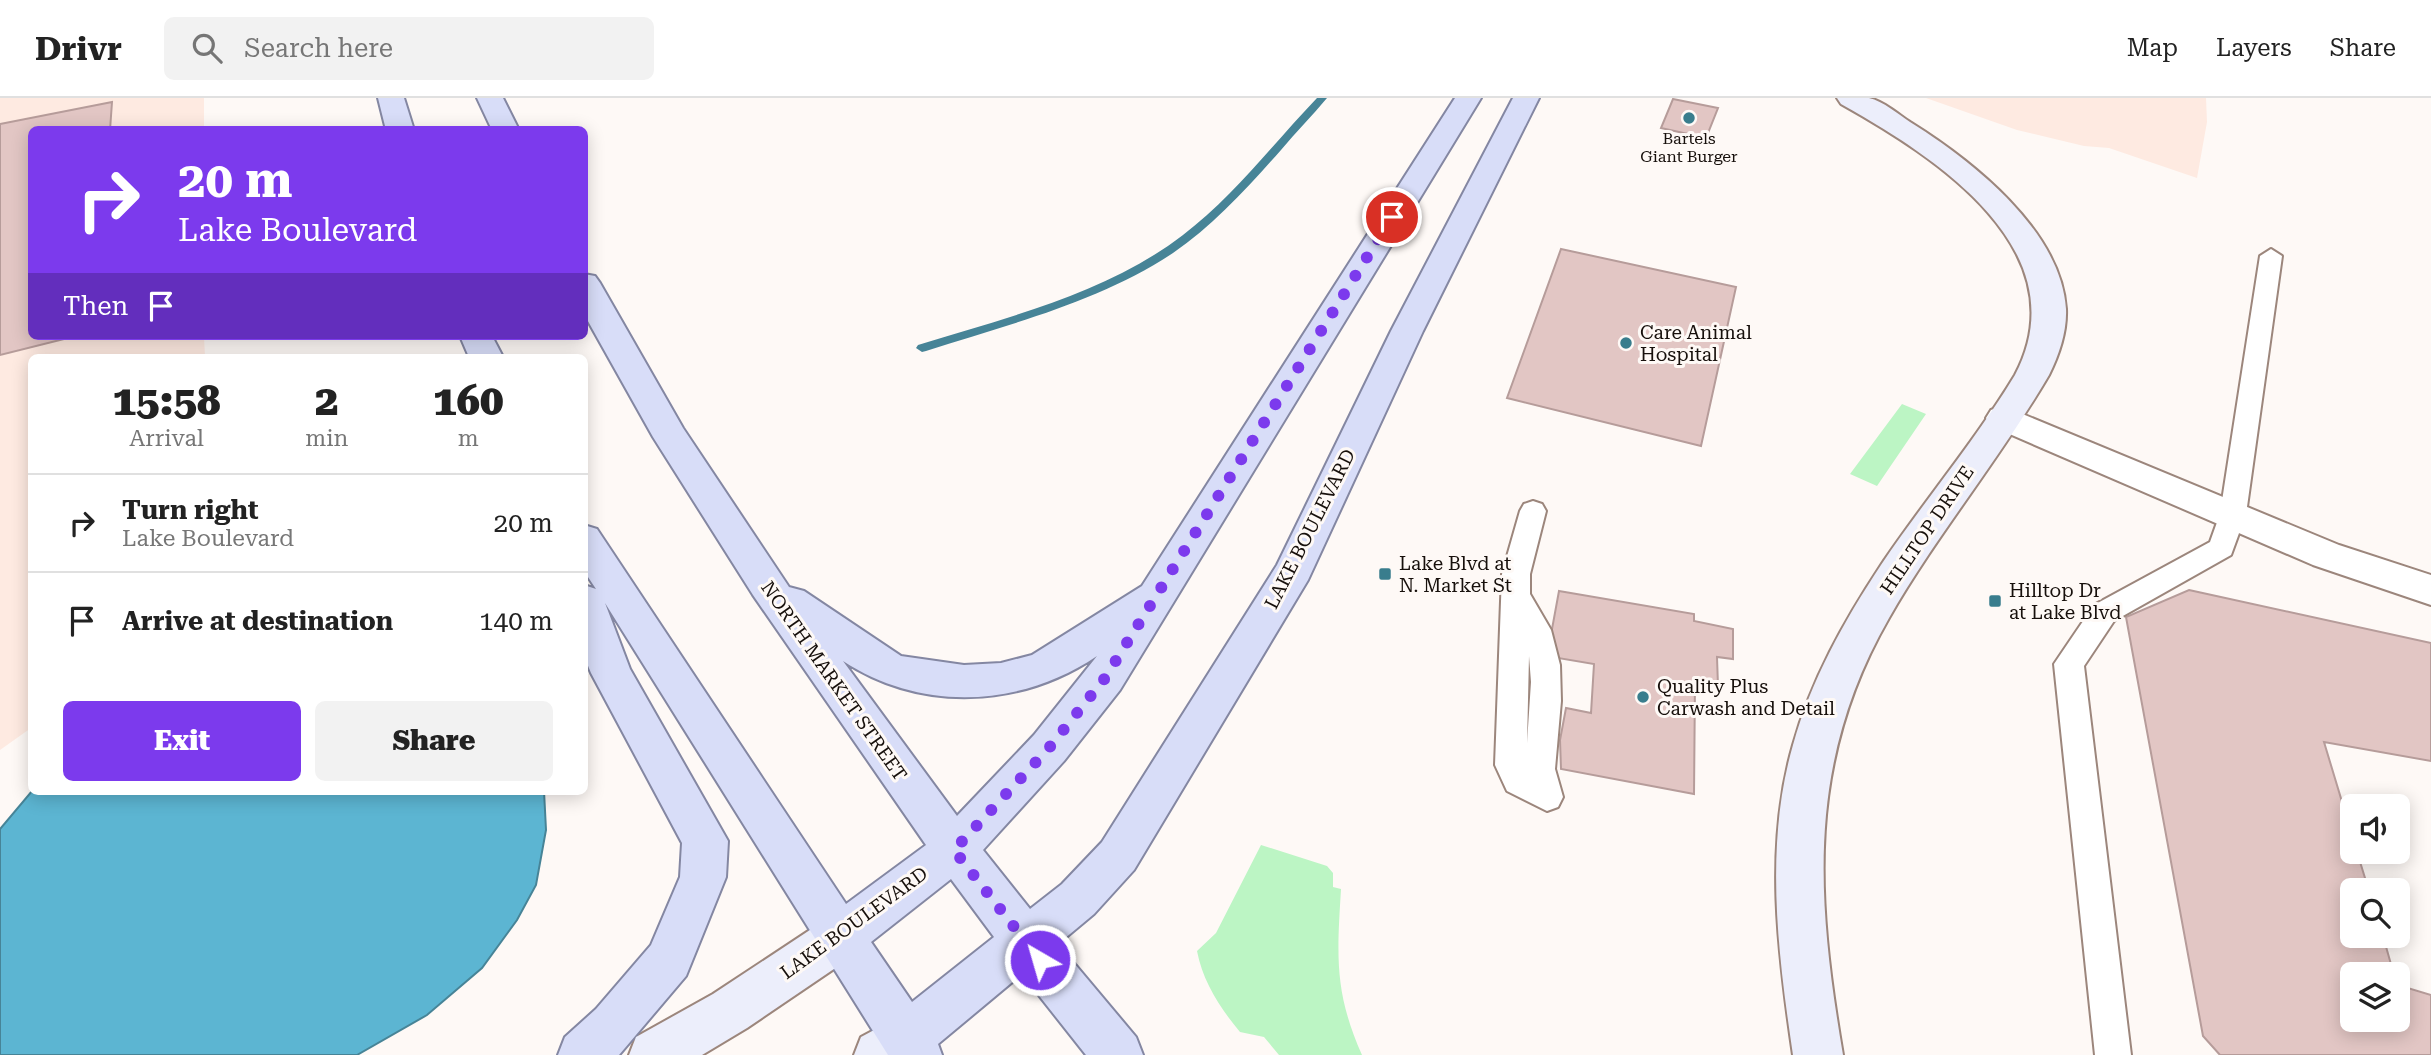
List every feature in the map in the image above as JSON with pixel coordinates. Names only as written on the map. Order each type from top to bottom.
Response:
[{"type":"main road","points":[[391,98],[399,126]]},
{"type":"main road","points":[[490,98],[504,126]]},
{"type":"main road","name":"LAKE BOULEVARD","points":[[654,1055],[730,1011],[839,938],[954,850],[1049,748],[1105,678],[1468,98]]},
{"type":"main road","name":"LAKE BOULEVARD","points":[[901,1049],[1078,899],[1118,856],[1294,570],[1407,331],[1527,98]]},
{"type":"main road","name":"HILLTOP DRIVE","points":[[1818,1055],[1805,977],[1799,891],[1802,827],[1816,735],[1851,648],[1908,556],[2003,418],[2044,348],[2049,314],[2045,282],[2021,233],[1979,184],[1894,121],[1850,98]]},
{"type":"main road","name":"NORTH MARKET STREET","points":[[588,291],[628,368],[764,582],[954,850],[1118,1055]]},
{"type":"main road","points":[[588,546],[839,938],[901,1049]]},
{"type":"main road","points":[[764,582],[831,632],[897,672],[977,681],[1029,674],[1067,654],[1156,594]]},
{"type":"main road","points":[[583,1055],[614,1026],[669,960],[703,877],[705,841],[611,673],[588,611]]},
{"type":"street","points":[[2003,418],[2326,555],[2431,590]]},
{"type":"lane","points":[[2113,1055],[2069,664],[2104,613],[2221,548],[2233,514],[2271,256]]},
{"type":"lane","points":[[1532,511],[1517,563],[1512,642],[1511,765],[1518,781],[1547,797]]},
{"type":"shaded area","points":[[0,98],[204,98],[204,126],[28,126],[28,340],[204,340],[205,354],[28,354],[28,730],[0,750]]},
{"type":"shaded area","points":[[1926,98],[2206,98],[2207,122],[2197,178],[2109,148],[2084,146],[2017,130]]},
{"type":"green space","points":[[1902,404],[1926,414],[1877,486],[1850,474]]},
{"type":"green space","points":[[1261,845],[1327,866],[1333,873],[1333,887],[1341,889],[1339,954],[1342,992],[1346,1012],[1362,1055],[1279,1055],[1264,1037],[1240,1032],[1208,984],[1197,951],[1216,933]]},
{"type":"water","points":[[29,795],[544,795],[546,830],[536,885],[517,920],[482,968],[427,1015],[357,1055],[0,1055],[0,829]]},
{"type":"building","name":"Bartels Giant Burger","points":[[1673,99],[1718,108],[1706,138],[1661,128]]},
{"type":"building","points":[[112,102],[110,126],[28,126],[28,340],[60,340],[0,355],[0,124]]},
{"type":"building","name":"Care Animal Hospital","points":[[1561,249],[1736,287],[1701,446],[1507,398]]},
{"type":"building","points":[[2189,590],[2431,643],[2431,761],[2324,742],[2340,795],[2340,864],[2361,864],[2365,878],[2340,878],[2340,948],[2386,948],[2390,962],[2340,962],[2340,1032],[2410,1032],[2410,989],[2431,995],[2431,1055],[2220,1055],[2203,1036],[2126,617]]},
{"type":"building","name":"Quality Plus Carwash and Detail","points":[[1559,591],[1694,614],[1694,621],[1733,629],[1733,659],[1717,657],[1718,686],[1695,682],[1694,794],[1561,769],[1560,740],[1566,708],[1591,713],[1594,664],[1552,657],[1552,629]]},
{"type":"waterway","points":[[922,348],[1080,296],[1140,268],[1168,251],[1188,237],[1228,200],[1322,98]]},
{"type":"place","name":"Bartels Giant Burger","points":[[1689,118]]},
{"type":"place","name":"Care Animal Hospital","points":[[1626,343]]},
{"type":"place","name":"Lake Blvd at N. Market St","points":[[1385,574]]},
{"type":"place","name":"Hilltop Dr at Lake Blvd","points":[[1995,601]]},
{"type":"place","name":"Quality Plus Carwash and Detail","points":[[1643,697]]},
{"type":"route","points":[[1040,960],[954,850],[1049,748],[1105,678],[1392,217]]}]
